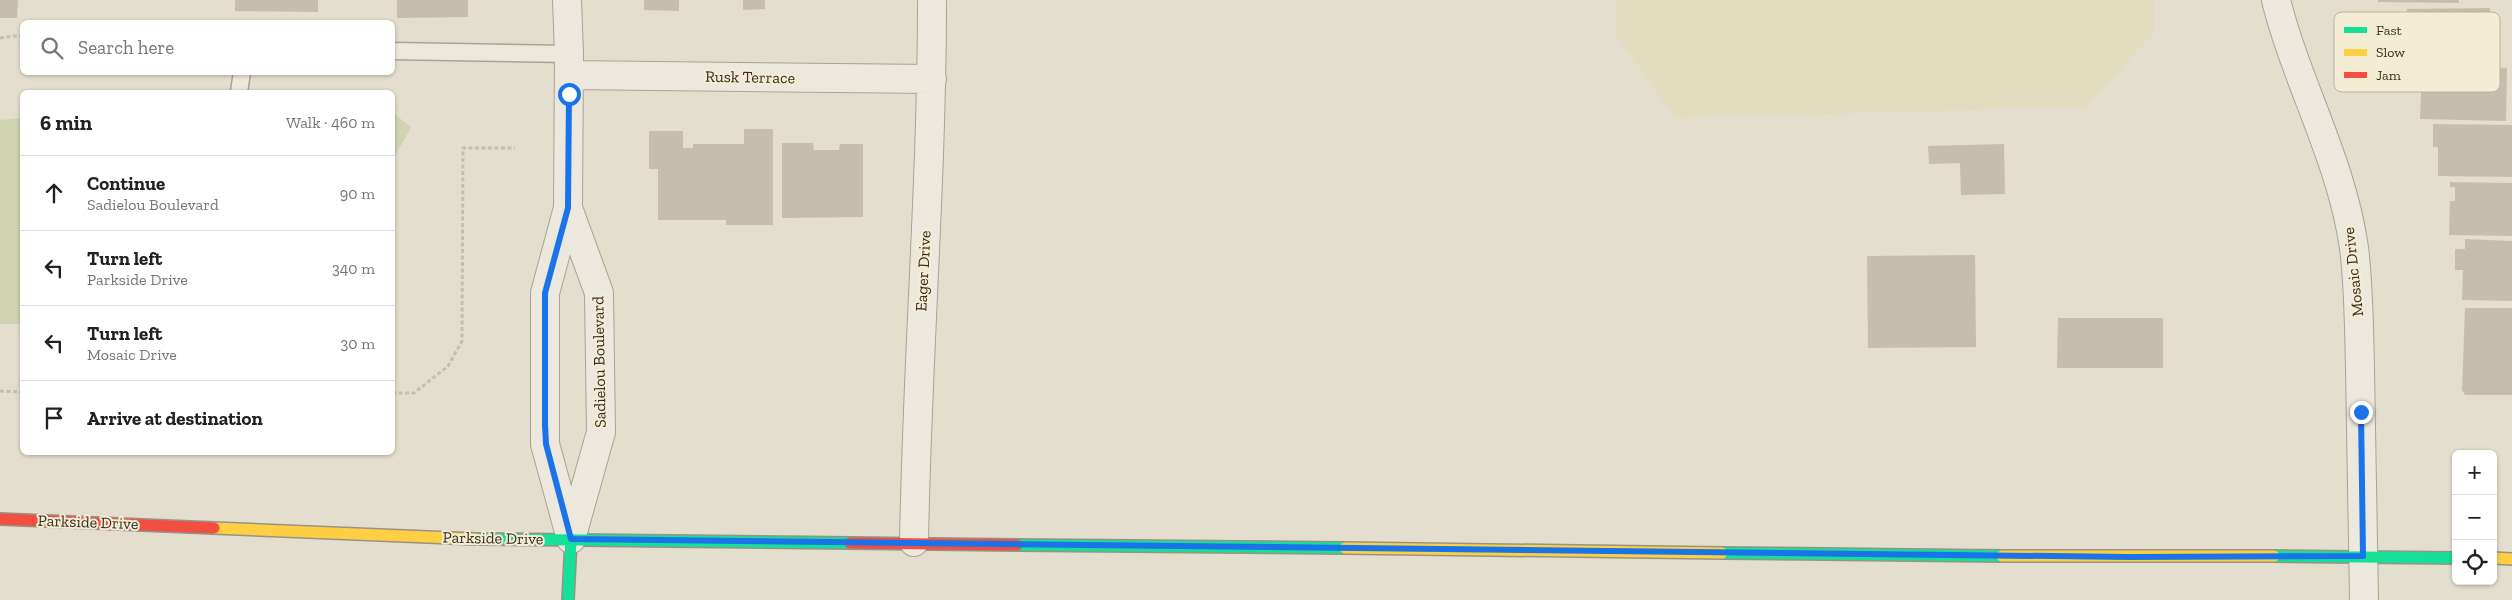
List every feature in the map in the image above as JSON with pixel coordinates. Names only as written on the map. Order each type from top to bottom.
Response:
[{"type":"main road","name":"Parkside Drive","points":[[0,518],[479,539],[914,542],[2130,557],[2363,556],[2452,558]]},
{"type":"main road","points":[[568,600],[571,539]]},
{"type":"main road","points":[[2497,558],[2512,558]]},
{"type":"street","name":"Sadielou Boulevard","points":[[567,0],[569,64],[568,208],[545,293],[546,444],[571,539]]},
{"type":"street","name":"Eager Drive","points":[[914,542],[916,448],[932,79],[932,0]]},
{"type":"street","name":"Mosaic Drive","points":[[2276,0],[2284,31],[2324,135],[2341,189],[2354,248],[2359,322],[2364,600]]},
{"type":"street","name":"Rusk Terrace","points":[[569,64],[932,79]]},
{"type":"street","name":"Sadielou Boulevard","points":[[568,208],[599,293],[601,432],[571,539]]},
{"type":"lane","points":[[395,51],[569,64]]},
{"type":"lane","points":[[239,90],[242,75]]},
{"type":"path","points":[[0,38],[20,35]]},
{"type":"path","points":[[395,393],[414,394],[448,366],[462,341],[463,148],[515,148]]},
{"type":"path","points":[[0,391],[20,392]]},
{"type":"shaded area","points":[[1616,0],[2154,0],[2154,33],[2084,107],[1676,118],[1616,36]]},
{"type":"green space","points":[[395,115],[411,127],[395,156]]},
{"type":"green space","points":[[20,118],[20,324],[0,324],[0,120]]},
{"type":"building","points":[[0,0],[18,0],[17,18],[0,18]]},
{"type":"building","points":[[235,0],[318,0],[318,12],[235,11]]},
{"type":"building","points":[[397,0],[468,0],[468,17],[397,18]]},
{"type":"building","points":[[644,0],[679,0],[679,11],[644,10]]},
{"type":"building","points":[[743,0],[765,0],[765,9],[743,10]]},
{"type":"building","points":[[2378,0],[2459,0],[2459,3],[2378,2]]},
{"type":"building","points":[[2490,8],[2490,12],[2407,12],[2407,9]]},
{"type":"building","points":[[2500,68],[2507,68],[2506,121],[2420,119],[2421,92],[2500,92]]},
{"type":"building","points":[[2433,124],[2512,125],[2512,177],[2438,176],[2438,147],[2433,147]]},
{"type":"building","points":[[744,129],[773,129],[773,225],[726,225],[726,220],[658,220],[658,169],[649,169],[649,131],[683,131],[683,148],[693,148],[693,144],[744,144]]},
{"type":"building","points":[[782,143],[813,143],[814,150],[839,150],[840,144],[863,144],[863,217],[782,218]]},
{"type":"building","points":[[2004,144],[2005,194],[1961,195],[1960,163],[1929,164],[1928,146]]},
{"type":"building","points":[[2450,182],[2512,183],[2512,236],[2449,235],[2450,201],[2455,201],[2455,187],[2450,187]]},
{"type":"building","points":[[2465,239],[2512,241],[2512,301],[2462,300],[2463,270],[2455,270],[2455,249],[2465,249]]},
{"type":"building","points":[[1975,255],[1976,347],[1868,348],[1867,256]]},
{"type":"building","points":[[2465,308],[2512,308],[2512,395],[2465,395],[2462,390]]},
{"type":"building","points":[[2058,318],[2163,318],[2163,368],[2057,368]]},
{"type":"traffic: fast","points":[[476,539],[850,543]]},
{"type":"traffic: fast","points":[[568,600],[571,539]]},
{"type":"traffic: fast","points":[[1017,545],[1345,548]]},
{"type":"traffic: fast","points":[[1722,553],[2002,556]]},
{"type":"traffic: fast","points":[[2274,556],[2452,558]]},
{"type":"traffic: slow","points":[[214,528],[476,539]]},
{"type":"traffic: slow","points":[[1345,548],[1722,553]]},
{"type":"traffic: slow","points":[[2002,556],[2274,556]]},
{"type":"traffic: slow","points":[[2497,558],[2512,559]]},
{"type":"traffic: jam","points":[[0,519],[214,528]]},
{"type":"traffic: jam","points":[[850,543],[1017,545]]},
{"type":"route","points":[[569,94],[568,208],[545,293],[545,425],[546,444],[571,539],[2130,557],[2363,556],[2361,412]]}]
